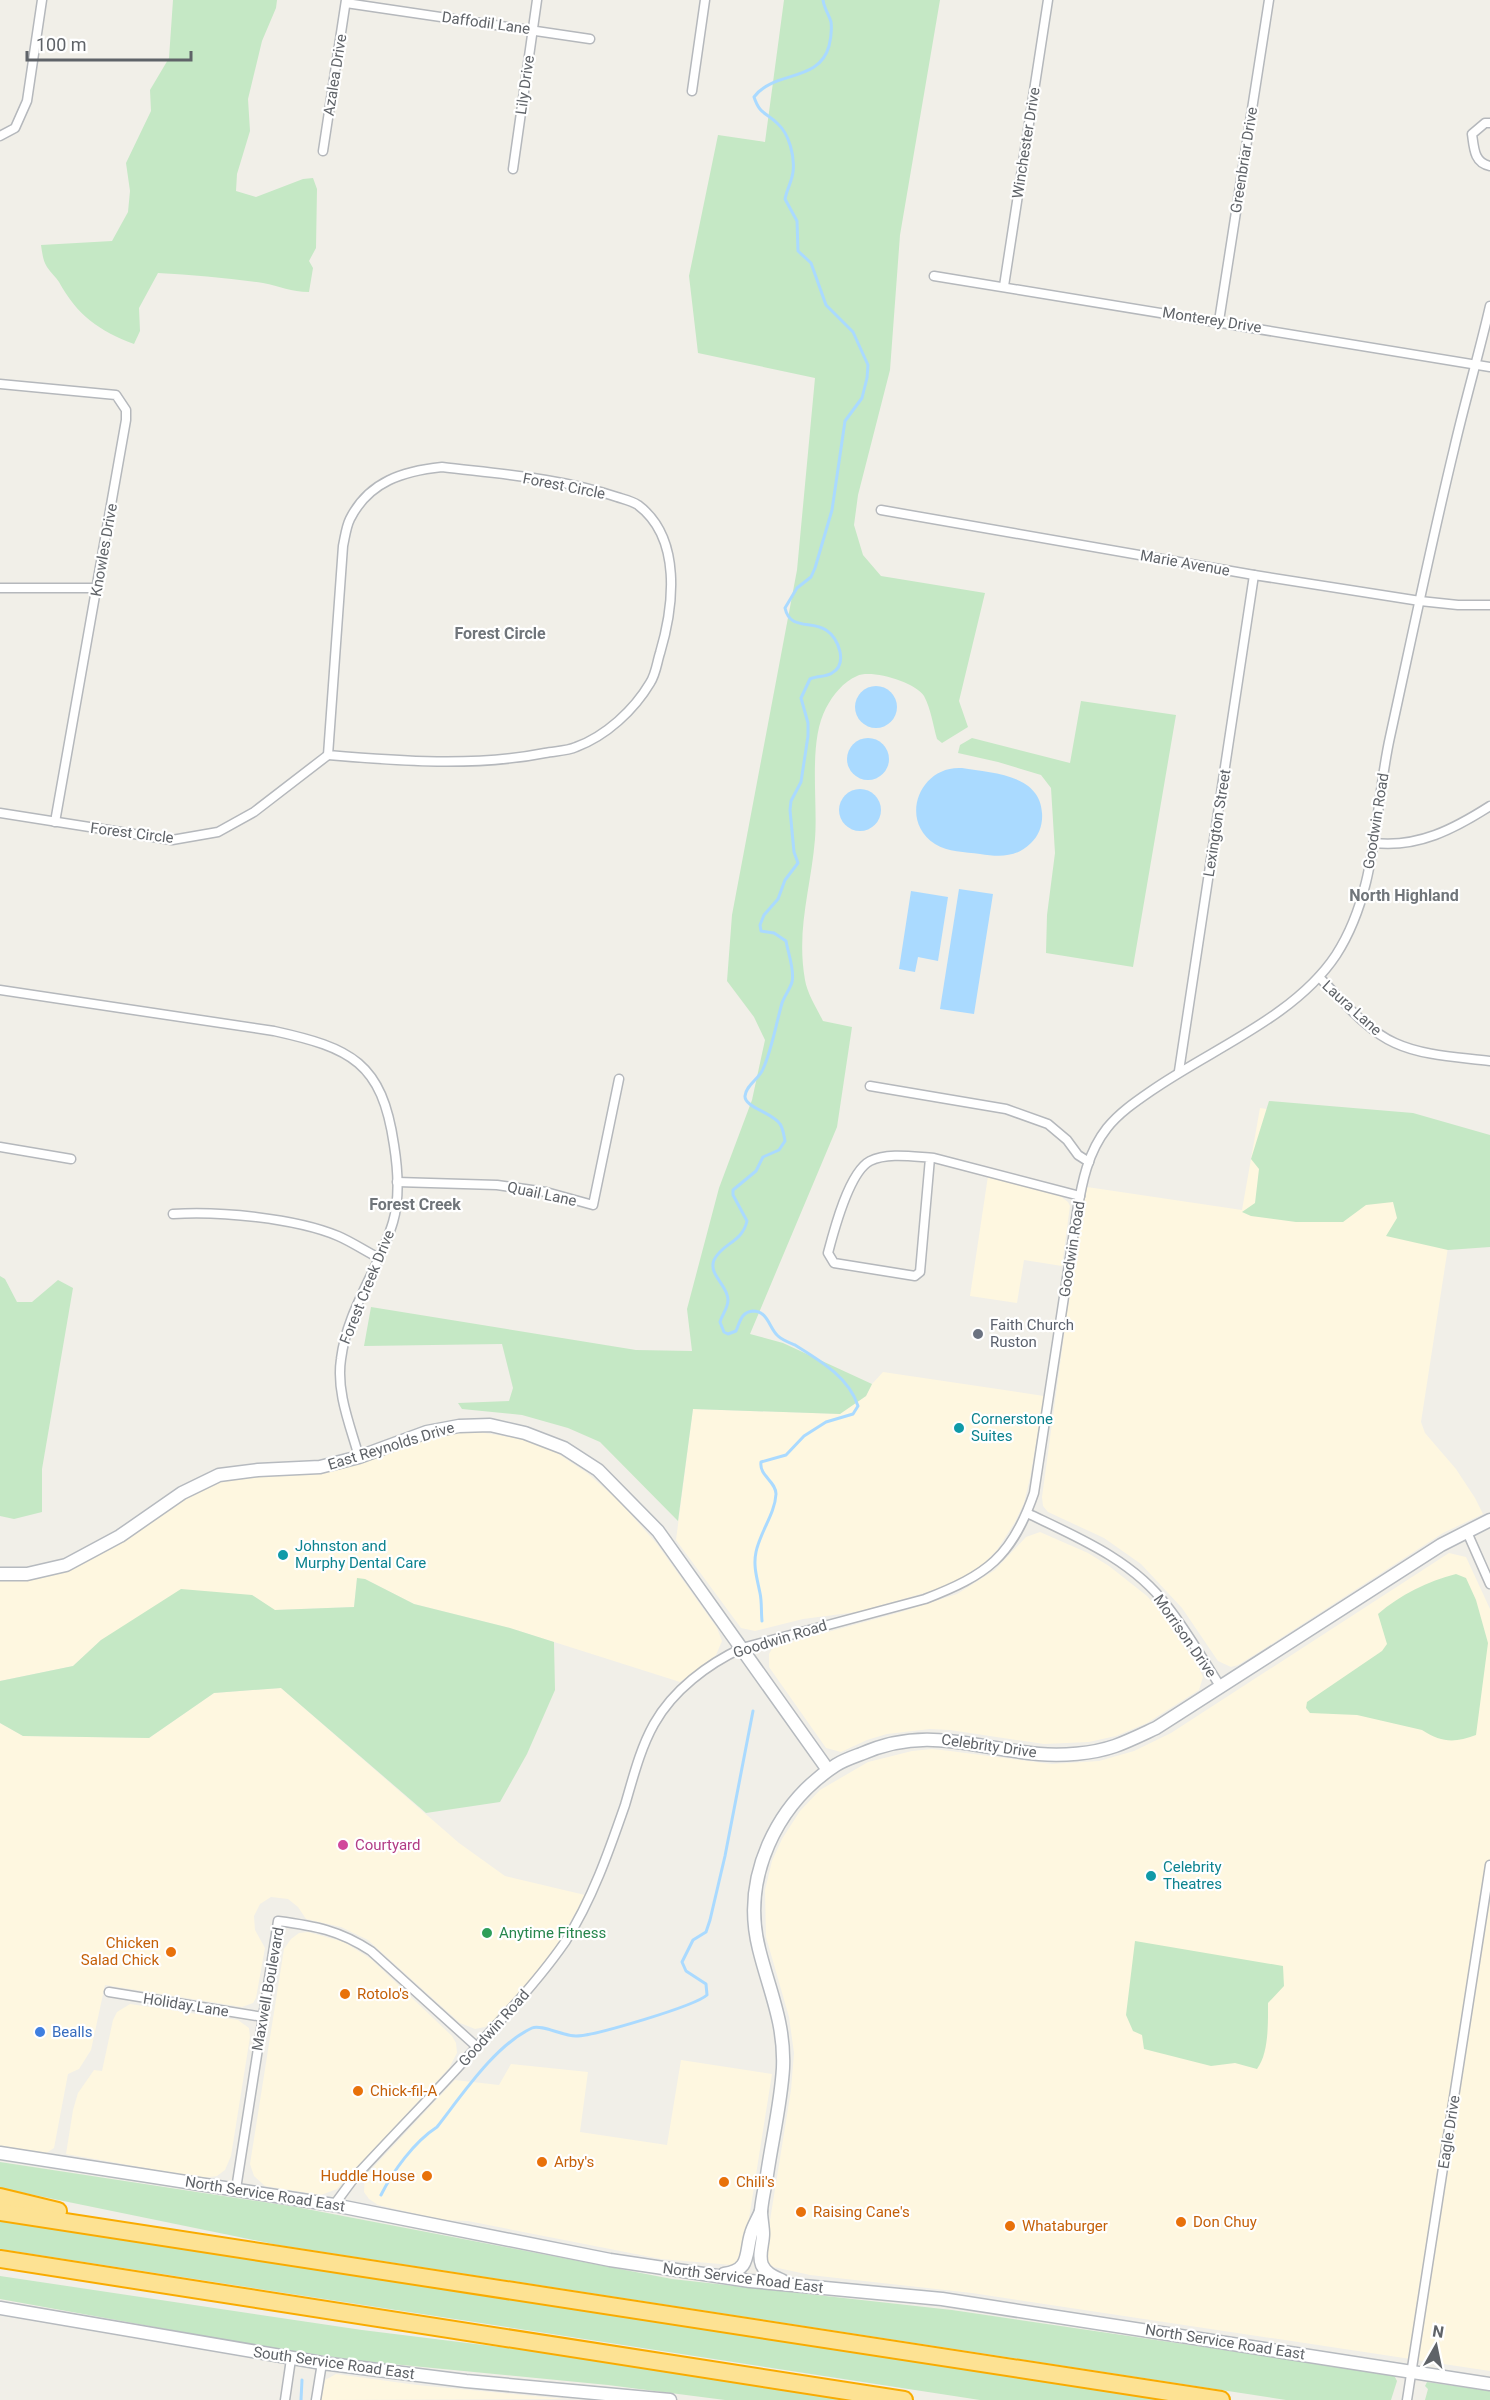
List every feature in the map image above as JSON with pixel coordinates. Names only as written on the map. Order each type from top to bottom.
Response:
[{"type":"highway","points":[[0,2197],[170,2238]]},
{"type":"highway","points":[[0,2212],[1221,2400]]},
{"type":"highway","points":[[0,2259],[904,2400]]},
{"type":"highway","points":[[0,2270],[116,2277]]},
{"type":"street","points":[[0,136],[15,128],[27,101],[42,0]]},
{"type":"street","name":"Lily Drive","points":[[513,169],[537,0]]},
{"type":"street","points":[[692,91],[705,0]]},
{"type":"street","name":"Winchester Drive","points":[[1004,286],[1048,0]]},
{"type":"street","name":"Greenbriar Drive","points":[[1219,321],[1269,0]]},
{"type":"street","name":"Daffodil Lane","points":[[346,1],[590,39]]},
{"type":"street","name":"Azalea Drive","points":[[323,151],[346,1]]},
{"type":"street","points":[[1490,123],[1485,123],[1472,135],[1474,154],[1484,165],[1490,166]]},
{"type":"street","name":"Monterey Drive","points":[[934,276],[1490,367]]},
{"type":"street","name":"Goodwin Road","points":[[334,2205],[354,2178],[529,1990],[566,1940],[610,1849],[640,1754],[654,1723],[671,1700],[691,1681],[726,1655],[742,1648],[925,1599],[949,1590],[972,1579],[992,1565],[1010,1546],[1027,1514],[1038,1472],[1080,1196],[1089,1162],[1108,1127],[1127,1108],[1179,1071],[1285,1007],[1319,977],[1352,928],[1362,898],[1374,843],[1388,748],[1454,447],[1490,306]]},
{"type":"street","name":"Knowles Drive","points":[[0,384],[116,395],[126,410],[98,588],[55,822]]},
{"type":"street","name":"Forest Circle","points":[[0,813],[172,840],[218,832],[254,812],[328,755],[478,761],[525,757],[576,747],[607,731],[635,704],[652,681],[666,635],[672,594],[668,556],[657,525],[636,504],[567,483],[442,467],[414,470],[387,479],[365,498],[350,519],[343,546],[328,755]]},
{"type":"street","name":"Marie Avenue","points":[[881,510],[1254,575],[1420,601],[1458,605],[1490,605]]},
{"type":"street","name":"Lexington Street","points":[[1179,1071],[1254,575]]},
{"type":"street","points":[[0,588],[98,588]]},
{"type":"street","points":[[1374,843],[1390,845],[1439,835],[1490,807]]},
{"type":"street","name":"Laura Lane","points":[[1319,977],[1374,1030],[1396,1044],[1412,1050],[1490,1061]]},
{"type":"street","name":"Forest Creek Drive","points":[[0,990],[274,1031],[311,1039],[342,1052],[360,1065],[379,1088],[391,1123],[397,1182],[393,1222],[352,1316],[341,1359],[342,1393],[359,1457]]},
{"type":"street","name":"Quail Lane","points":[[397,1182],[506,1186],[546,1192],[593,1205],[620,1079]]},
{"type":"street","points":[[870,1086],[1005,1109],[1048,1124],[1067,1140],[1078,1155],[1089,1162]]},
{"type":"street","points":[[0,1147],[71,1159]]},
{"type":"street","points":[[930,1158],[920,1272],[915,1276],[834,1263],[828,1253],[832,1238],[860,1169],[870,1161],[884,1157],[930,1158],[1080,1196]]},
{"type":"street","points":[[173,1214],[219,1214],[297,1225],[337,1236],[379,1258]]},
{"type":"street","name":"East Reynolds Drive","points":[[0,1574],[27,1574],[66,1565],[120,1536],[182,1493],[219,1475],[258,1470],[320,1467],[359,1457],[427,1432],[459,1425],[490,1425],[513,1430],[564,1448],[598,1470],[658,1531],[828,1770]]},
{"type":"street","name":"Morrison Drive","points":[[1027,1514],[1082,1539],[1118,1560],[1145,1582],[1167,1605],[1220,1686]]},
{"type":"street","name":"Celebrity Drive","points":[[761,2210],[780,2086],[783,2049],[778,2009],[756,1933],[754,1897],[757,1877],[770,1841],[791,1806],[828,1770],[838,1763],[875,1748],[908,1740],[942,1739],[1039,1754],[1078,1753],[1113,1747],[1156,1728],[1441,1545],[1490,1520]]},
{"type":"street","points":[[1467,1532],[1490,1584]]},
{"type":"street","name":"Eagle Drive","points":[[1407,2400],[1490,1865]]},
{"type":"street","name":"Maxwell Boulevard","points":[[236,2189],[278,1921],[332,1929],[352,1938],[371,1951],[477,2047]]},
{"type":"street","name":"Holiday Lane","points":[[109,1992],[263,2017]]},
{"type":"street","name":"North Service Road East","points":[[0,2153],[334,2205],[610,2260],[796,2285],[954,2300],[1490,2384]]},
{"type":"street","points":[[710,2275],[734,2272],[742,2266],[761,2210]]},
{"type":"street","points":[[761,2210],[762,2266],[768,2274],[796,2285]]},
{"type":"street","name":"South Service Road East","points":[[0,2308],[291,2359],[466,2380],[670,2400]]},
{"type":"street","points":[[285,2400],[291,2359]]},
{"type":"street","points":[[316,2400],[322,2363]]},
{"type":"shaded area","points":[[1260,1108],[1465,1137],[1421,1422],[1425,1433],[1456,1469],[1483,1514],[1443,1533],[1259,1652],[1231,1667],[1218,1661],[1182,1608],[1141,1564],[1104,1538],[1048,1512],[1043,1506],[1042,1497],[1076,1247],[1087,1187],[1242,1210]]},
{"type":"shaded area","points":[[988,1176],[1060,1196],[1070,1206],[1062,1266],[1024,1260],[1017,1303],[970,1296]]},
{"type":"shaded area","points":[[883,1372],[1044,1396],[1030,1478],[1024,1503],[1015,1522],[997,1550],[983,1564],[942,1588],[857,1612],[803,1619],[755,1631],[741,1628],[676,1540],[693,1409],[840,1414],[866,1396],[872,1384]]},
{"type":"shaded area","points":[[460,1432],[478,1432],[522,1439],[554,1451],[587,1473],[617,1499],[657,1544],[717,1628],[722,1641],[716,1655],[680,1682],[510,1628],[414,1604],[365,1579],[357,1579],[354,1607],[274,1610],[252,1595],[101,1640],[73,1666],[0,1681],[0,1580],[22,1580],[66,1570],[90,1560],[118,1545],[186,1498],[215,1483],[257,1476],[328,1472],[422,1440]]},
{"type":"shaded area","points":[[1040,1532],[1088,1553],[1109,1566],[1147,1596],[1161,1612],[1199,1668],[1203,1677],[1199,1690],[1147,1723],[1116,1736],[1089,1742],[1044,1744],[930,1729],[887,1734],[841,1752],[826,1748],[769,1667],[769,1654],[773,1647],[957,1594],[995,1570],[1026,1537]]},
{"type":"shaded area","points":[[1449,1553],[1466,1557],[1490,1609],[1490,2371],[972,2293],[810,2275],[769,2266],[766,2262],[766,2245],[791,2090],[794,2053],[789,2017],[766,1937],[765,1890],[772,1861],[782,1839],[800,1811],[820,1790],[868,1762],[912,1751],[932,1749],[1052,1764],[1099,1761],[1134,1751],[1171,1733]]},
{"type":"shaded area","points":[[281,1688],[459,1843],[505,1876],[585,1895],[560,1941],[535,1976],[497,2019],[485,2027],[475,2029],[460,2023],[368,1940],[341,1927],[306,1919],[298,1907],[288,1899],[271,1897],[260,1904],[254,1916],[255,1930],[265,1948],[256,1998],[253,2003],[242,2007],[105,1985],[91,2050],[79,2069],[68,2074],[54,2148],[45,2154],[0,2146],[0,1723],[23,1736],[149,1738],[214,1693]]},
{"type":"shaded area","points":[[308,1932],[344,1942],[371,1959],[452,2036],[456,2043],[457,2053],[449,2068],[337,2189],[321,2195],[265,2186],[254,2176],[250,2164],[284,1949],[299,1933]]},
{"type":"shaded area","points":[[130,2004],[238,2020],[249,2028],[250,2037],[231,2156],[225,2170],[217,2176],[203,2178],[66,2154],[78,2093],[94,2070],[102,2071],[113,2020],[117,2012]]},
{"type":"shaded area","points":[[681,2060],[772,2074],[744,2250],[738,2262],[732,2265],[661,2259],[468,2221],[442,2220],[378,2205],[364,2192],[365,2176],[455,2080],[499,2085],[511,2064],[588,2072],[580,2132],[667,2145]]},
{"type":"shaded area","points":[[336,2374],[417,2385],[565,2399],[321,2400],[325,2380]]},
{"type":"green space","points":[[173,0],[277,0],[276,8],[262,41],[248,99],[250,131],[237,174],[236,191],[256,197],[303,179],[313,178],[317,189],[316,248],[309,261],[313,268],[309,292],[250,281],[158,273],[139,308],[140,331],[134,344],[110,333],[81,313],[47,267],[41,245],[112,241],[128,212],[130,191],[126,163],[151,111],[150,90],[169,58]]},
{"type":"green space","points":[[784,0],[940,0],[900,235],[890,370],[858,495],[854,525],[863,555],[881,576],[985,593],[959,701],[968,727],[942,743],[937,739],[928,706],[919,691],[892,678],[864,674],[847,682],[835,694],[820,722],[817,737],[815,839],[802,943],[805,980],[812,1001],[823,1021],[852,1027],[837,1127],[750,1334],[783,1343],[872,1384],[866,1396],[840,1414],[693,1409],[678,1521],[600,1442],[568,1428],[522,1415],[462,1409],[458,1403],[509,1401],[513,1388],[502,1344],[364,1346],[371,1307],[636,1350],[692,1351],[687,1309],[719,1188],[752,1100],[765,1040],[754,1017],[727,981],[732,915],[797,570],[815,378],[698,353],[689,276],[718,135],[765,142]]},
{"type":"green space","points":[[1081,701],[1176,715],[1133,967],[1046,953],[1047,915],[1055,853],[1051,788],[1041,775],[958,753],[960,745],[972,738],[1070,763]]},
{"type":"green space","points":[[1269,1101],[1413,1113],[1490,1135],[1490,1247],[1448,1250],[1386,1236],[1397,1218],[1393,1202],[1366,1205],[1343,1222],[1296,1222],[1251,1216],[1242,1212],[1255,1203],[1259,1169],[1251,1159]]},
{"type":"green space","points":[[0,1276],[5,1279],[17,1302],[32,1302],[58,1280],[73,1288],[42,1469],[42,1512],[14,1519],[0,1516]]},
{"type":"green space","points":[[1456,1574],[1466,1578],[1476,1600],[1488,1643],[1476,1735],[1449,1740],[1422,1730],[1357,1715],[1310,1713],[1306,1708],[1307,1702],[1382,1651],[1387,1644],[1378,1614],[1415,1590]]},
{"type":"green space","points":[[357,1578],[365,1579],[414,1604],[510,1628],[554,1642],[555,1690],[527,1754],[500,1802],[426,1813],[281,1688],[214,1693],[149,1738],[23,1736],[0,1723],[0,1681],[73,1666],[101,1640],[181,1589],[252,1595],[275,1610],[354,1607]]},
{"type":"green space","points":[[1135,1941],[1283,1966],[1284,1986],[1268,2003],[1266,2046],[1257,2069],[1235,2063],[1211,2066],[1144,2049],[1142,2035],[1133,2031],[1126,2015]]},
{"type":"green space","points":[[0,2162],[296,2207],[672,2279],[952,2310],[1394,2375],[1397,2381],[1391,2400],[1286,2400],[278,2245],[0,2188]]},
{"type":"green space","points":[[0,2221],[1162,2400],[980,2400],[0,2249]]},
{"type":"green space","points":[[0,2276],[362,2330],[564,2355],[857,2400],[725,2400],[608,2385],[361,2361],[265,2347],[0,2299]]},
{"type":"green space","points":[[1427,2382],[1490,2391],[1490,2400],[1425,2400]]},
{"type":"water","points":[[876,686],[891,692],[897,707],[891,722],[876,728],[861,722],[855,707],[861,692]]},
{"type":"water","points":[[868,738],[883,744],[889,759],[883,774],[868,780],[853,774],[847,759],[853,744]]},
{"type":"water","points":[[962,768],[1000,774],[1023,783],[1033,790],[1039,800],[1042,821],[1040,830],[1031,843],[1013,854],[987,855],[945,849],[924,834],[918,822],[916,809],[925,784],[935,775],[947,769]]},
{"type":"water","points":[[860,789],[875,795],[881,810],[875,825],[860,831],[845,825],[839,810],[845,795]]},
{"type":"water","points":[[959,889],[993,894],[974,1014],[940,1009]]},
{"type":"water","points":[[911,891],[948,897],[938,961],[918,957],[915,972],[899,969]]},
{"type":"waterway","points":[[762,1621],[755,1557],[773,1509],[776,1494],[773,1485],[762,1471],[761,1462],[786,1455],[804,1436],[826,1422],[853,1414],[858,1406],[848,1386],[832,1370],[780,1337],[762,1314],[753,1311],[746,1313],[736,1331],[728,1334],[724,1332],[720,1322],[728,1300],[713,1265],[718,1254],[741,1234],[747,1221],[733,1195],[733,1190],[756,1171],[763,1157],[779,1150],[785,1141],[780,1124],[754,1107],[745,1096],[761,1073],[766,1061],[782,1003],[793,978],[786,941],[774,933],[761,931],[760,925],[764,915],[778,899],[785,880],[798,863],[794,852],[790,810],[791,801],[801,782],[808,736],[808,723],[801,698],[810,679],[832,673],[837,669],[841,658],[838,645],[831,634],[820,627],[792,620],[785,608],[797,588],[811,577],[815,568],[832,510],[845,421],[862,398],[867,378],[868,365],[853,332],[826,305],[811,263],[798,251],[797,221],[785,199],[793,172],[790,146],[782,128],[761,110],[754,97],[773,83],[816,66],[824,58],[831,37],[831,22],[823,0]]},
{"type":"waterway","points":[[381,2195],[412,2149],[437,2127],[492,2058],[518,2036],[536,2027],[576,2036],[586,2035],[665,2013],[707,1995],[706,1984],[686,1971],[682,1962],[693,1940],[706,1932],[710,1920],[753,1711]]},
{"type":"waterway","points":[[301,2400],[302,2380]]},
{"type":"place","name":"Faith Church Ruston","points":[[978,1334]]},
{"type":"place","name":"Cornerstone Suites","points":[[959,1428]]},
{"type":"place","name":"Johnston and Murphy Dental Care","points":[[283,1555]]},
{"type":"place","name":"Courtyard","points":[[343,1845]]},
{"type":"place","name":"Celebrity Theatres","points":[[1151,1876]]},
{"type":"place","name":"Anytime Fitness","points":[[487,1933]]},
{"type":"place","name":"Chicken Salad Chick","points":[[171,1952]]},
{"type":"place","name":"Rotolo's","points":[[345,1994]]},
{"type":"place","name":"Bealls","points":[[40,2032]]},
{"type":"place","name":"Chick-fil-A","points":[[358,2091]]},
{"type":"place","name":"Arby's","points":[[542,2162]]},
{"type":"place","name":"Huddle House","points":[[427,2176]]},
{"type":"place","name":"Chili's","points":[[724,2182]]},
{"type":"place","name":"Raising Cane's","points":[[801,2212]]},
{"type":"place","name":"Don Chuy","points":[[1181,2222]]},
{"type":"place","name":"Whataburger","points":[[1010,2226]]},
{"type":"district","name":"Forest Circle","points":[[500,633]]},
{"type":"district","name":"North Highland","points":[[1404,895]]},
{"type":"district","name":"Forest Creek","points":[[415,1204]]}]
